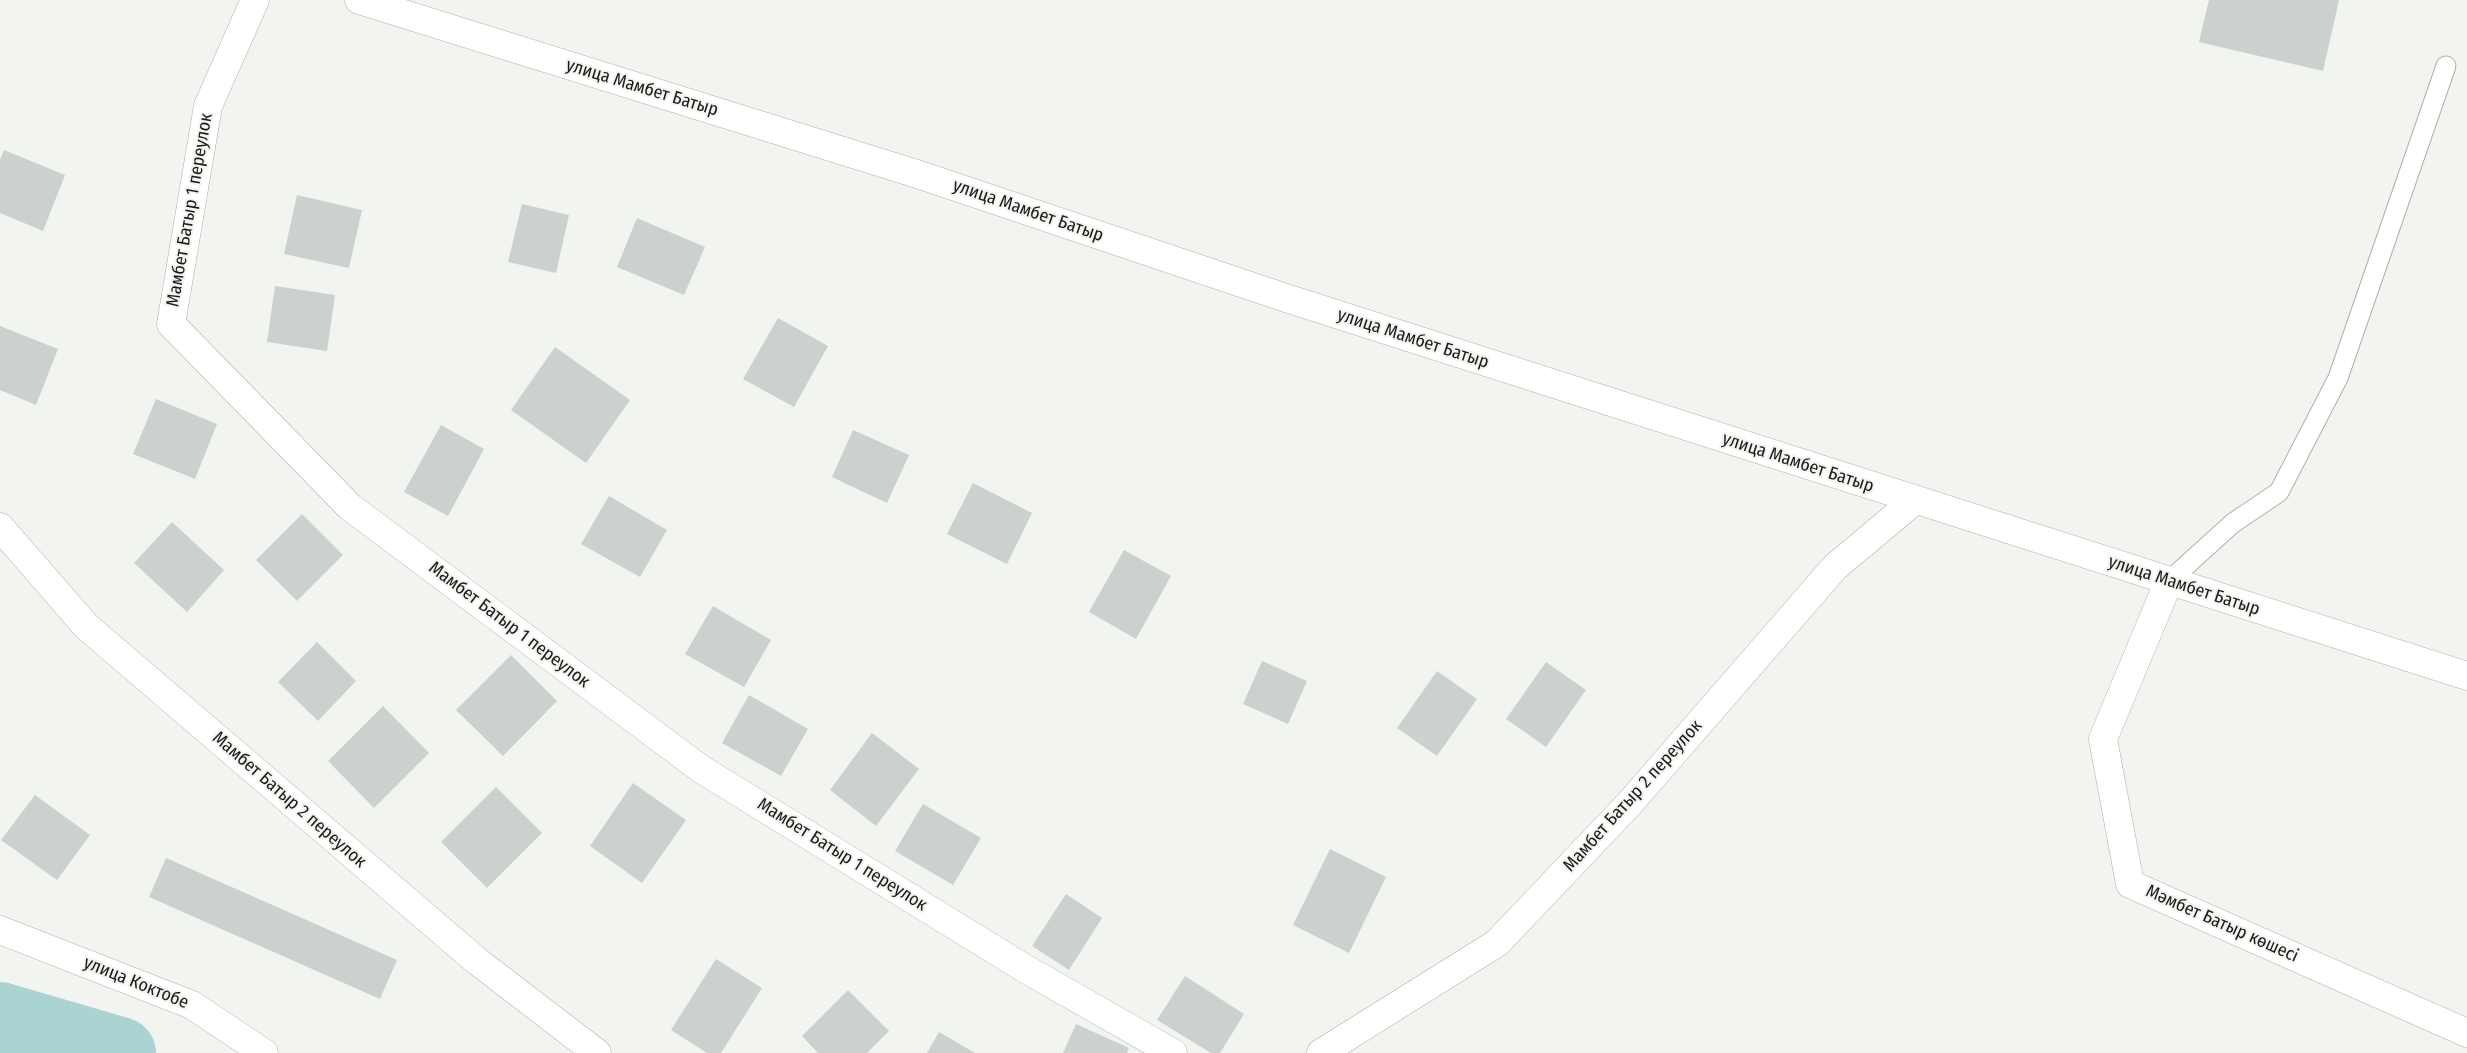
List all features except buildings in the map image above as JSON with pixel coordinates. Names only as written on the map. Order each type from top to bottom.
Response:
[{"type":"street","name":"Мамбет Батыр 1 переулок","points":[[255,0],[208,106],[171,324],[350,507],[701,768],[1024,968],[1173,1053]]},
{"type":"street","name":"улица Мамбет Батыр","points":[[359,0],[917,174],[1305,304],[1914,501],[2467,676]]},
{"type":"street","name":"Мамбет Батыр 2 переулок","points":[[1321,1053],[1497,943],[1630,804],[1835,567],[1914,501]]},
{"type":"street","name":"Мамбет Батыр 2 переулок","points":[[0,526],[86,626],[477,961],[597,1053]]},
{"type":"street","name":"Мәмбет Батыр көшесі","points":[[2169,581],[2103,739],[2130,884],[2467,1032]]},
{"type":"street","name":"улица Коктобе","points":[[0,930],[192,1005],[264,1053]]},
{"type":"lane","points":[[2169,581],[2233,523],[2280,492],[2338,378],[2446,66]]},
{"type":"waterway","points":[[0,1018],[120,1053]]}]
